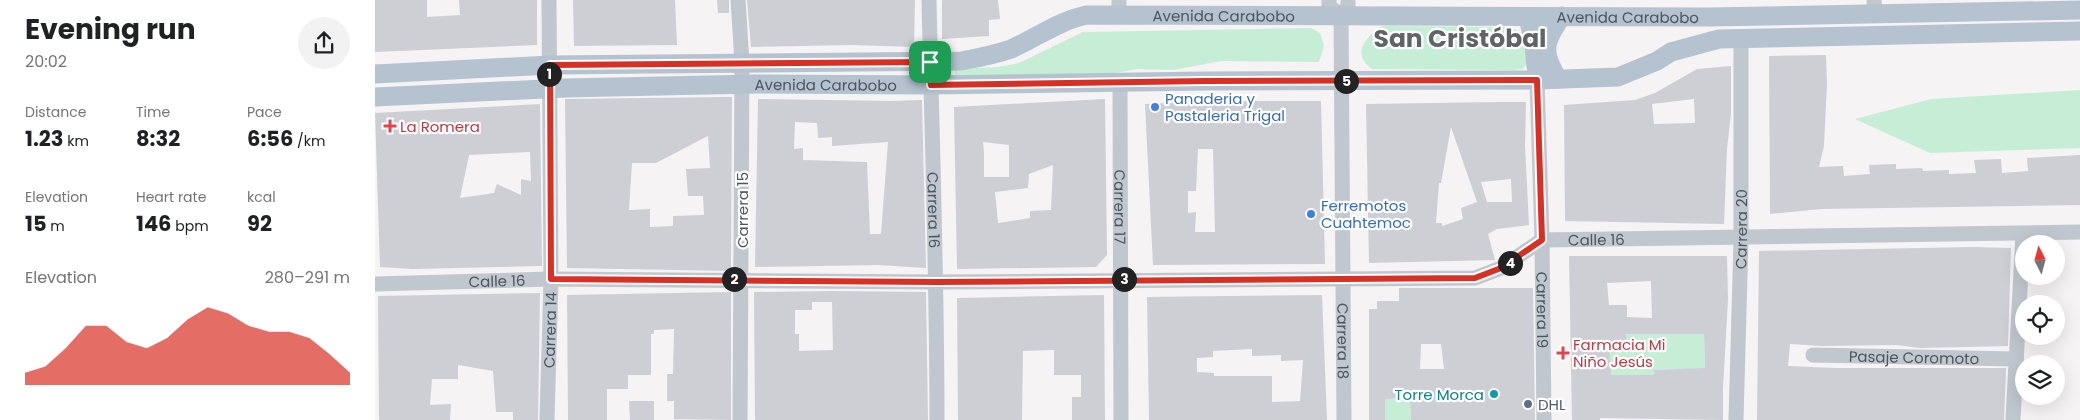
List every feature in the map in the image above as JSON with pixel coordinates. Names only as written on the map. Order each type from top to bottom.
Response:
[{"type":"main road","points":[[1286,16],[1310,0]]},
{"type":"main road","name":"Avenida Carabobo","points":[[375,74],[550,65],[961,61],[991,56],[1018,45],[1071,18],[1119,8],[1286,16],[1345,8],[1528,17],[1708,17],[1874,6],[2041,5],[2080,10]]},
{"type":"main road","points":[[1558,79],[1548,62],[1546,48],[1549,35],[1562,16]]},
{"type":"main road","points":[[1528,17],[1534,44],[1537,80]]},
{"type":"main road","name":"Avenida Carabobo","points":[[375,97],[549,89],[741,85],[1537,80],[1618,77],[1657,61],[1671,52],[1719,39],[2080,31]]},
{"type":"street","name":"Carrera 14","points":[[547,420],[551,279],[549,0]]},
{"type":"street","name":"Carrera 15","points":[[738,0],[742,63],[740,420]]},
{"type":"street","name":"Carrera 16","points":[[929,0],[937,282],[937,420]]},
{"type":"street","points":[[1329,0],[1329,6],[1345,8]]},
{"type":"street","name":"Carrera 18","points":[[1343,420],[1341,81],[1345,8]]},
{"type":"street","name":"Carrera 20","points":[[1736,420],[1741,239],[1741,38]]},
{"type":"street","name":"Carrera 19","points":[[1537,80],[1542,240],[1544,420]]},
{"type":"street","name":"Carrera 17","points":[[1120,83],[1121,420]]},
{"type":"street","name":"Calle 16","points":[[375,284],[551,279],[937,282],[1343,277],[1475,278],[1501,268],[1542,240],[1741,239],[2080,232]]},
{"type":"street","points":[[2017,355],[2023,234]]},
{"type":"street","name":"Pasaje Coromoto","points":[[1813,355],[2015,359]]},
{"type":"street","points":[[2013,420],[2015,390]]},
{"type":"green space","points":[[1382,26],[1510,27],[1524,34],[1529,60],[1523,69],[1514,70],[1372,69],[1362,58],[1361,52],[1370,35]]},
{"type":"green space","points":[[1311,28],[1320,33],[1324,46],[1319,62],[1221,61],[1174,70],[1137,69],[1088,78],[955,79],[955,69],[998,67],[1019,63],[1083,32]]},
{"type":"green space","points":[[2080,90],[2080,148],[1930,153],[1855,119],[1931,99]]},
{"type":"green space","points":[[1626,334],[1704,334],[1705,371],[1686,369],[1654,370],[1654,386],[1641,375],[1610,375],[1608,345],[1626,345]]},
{"type":"green space","points":[[1410,398],[1411,420],[1385,420],[1385,399]]},
{"type":"building","points":[[375,0],[427,0],[427,17],[460,15],[459,0],[537,0],[537,45],[375,52]]},
{"type":"building","points":[[573,0],[675,0],[677,45],[574,46]]},
{"type":"building","points":[[717,0],[729,0],[729,13],[718,13]]},
{"type":"building","points":[[747,0],[915,0],[914,47],[851,45],[751,47]]},
{"type":"building","points":[[942,0],[998,0],[1000,19],[989,20],[989,36],[942,39]]},
{"type":"building","points":[[1826,55],[1827,83],[1824,146],[1819,167],[1843,166],[1844,176],[1870,174],[1869,165],[1896,164],[1896,169],[1949,170],[1949,174],[1976,173],[1974,160],[2001,159],[2002,173],[2028,171],[2027,158],[2080,155],[2080,205],[1821,209],[1770,214],[1769,56]]},
{"type":"building","points":[[1731,66],[1731,114],[1727,149],[1724,224],[1565,221],[1564,105],[1635,100],[1655,93],[1697,69]],"holes":[[[1694,99],[1695,123],[1654,124],[1652,104]]]},
{"type":"building","points":[[732,97],[731,271],[567,268],[565,99]],"holes":[[[708,136],[710,168],[686,169],[688,196],[703,196],[704,215],[673,216],[673,226],[650,227],[650,209],[629,210],[632,163],[656,163]]]},
{"type":"building","points":[[758,99],[922,100],[926,268],[878,265],[755,267]],"holes":[[[795,122],[817,123],[818,138],[832,137],[832,146],[888,142],[881,234],[870,234],[867,162],[803,160],[803,148],[794,149]]]},
{"type":"building","points":[[1105,99],[1107,255],[1096,267],[957,269],[954,107]],"holes":[[[983,142],[1009,145],[1009,177],[984,177]],[[1053,165],[1051,210],[1030,211],[1030,218],[998,223],[995,192],[1028,188],[1029,174]]]},
{"type":"building","points":[[1214,101],[1321,101],[1325,264],[1153,265],[1145,104]],"holes":[[[1198,149],[1213,149],[1215,232],[1195,232],[1196,212],[1188,213],[1188,191],[1196,191]]]},
{"type":"building","points":[[1526,102],[1525,145],[1529,225],[1497,229],[1488,234],[1495,260],[1369,263],[1366,104]],"holes":[[[1451,127],[1477,202],[1461,208],[1463,219],[1442,226],[1442,223],[1436,223],[1439,183],[1441,183]],[[1511,179],[1512,202],[1487,202],[1481,182]]]},
{"type":"building","points":[[540,104],[542,266],[412,269],[380,267],[375,113]],"holes":[[[530,152],[531,181],[521,179],[521,195],[497,184],[494,193],[460,198],[469,155]]]},
{"type":"building","points":[[2011,248],[2008,346],[1920,348],[1896,345],[1821,346],[1790,344],[1788,366],[1836,368],[2006,368],[2004,420],[1757,420],[1759,251]]},
{"type":"building","points":[[1569,256],[1727,256],[1728,299],[1723,420],[1600,418],[1600,420],[1572,420]],"holes":[[[1651,281],[1652,318],[1627,317],[1627,305],[1609,305],[1607,283]],[[1626,334],[1704,334],[1705,368],[1654,370],[1654,375],[1611,375],[1609,345],[1626,345]]]},
{"type":"building","points":[[1399,288],[1533,288],[1535,420],[1411,420],[1410,398],[1385,399],[1385,420],[1369,420],[1369,309],[1377,309],[1377,301],[1399,301]],"holes":[[[1421,344],[1441,344],[1444,369],[1420,369]]]},
{"type":"building","points":[[731,292],[731,420],[674,419],[674,401],[667,401],[667,374],[673,374],[674,329],[654,330],[654,334],[651,334],[651,375],[628,375],[628,389],[607,389],[607,420],[568,420],[567,295]]},
{"type":"building","points":[[754,292],[926,292],[928,420],[755,420]],"holes":[[[812,302],[832,302],[833,350],[799,351],[799,334],[795,334],[795,310],[812,310]]]},
{"type":"building","points":[[540,293],[538,420],[513,420],[513,412],[496,412],[493,371],[458,365],[458,379],[432,379],[430,405],[451,404],[450,420],[379,420],[378,296]]},
{"type":"building","points":[[1104,295],[1105,420],[1072,420],[1072,397],[1081,397],[1081,375],[1054,375],[1054,350],[1023,351],[1022,420],[958,420],[957,298]]},
{"type":"building","points":[[1322,295],[1327,420],[1149,420],[1147,297]],"holes":[[[1252,349],[1252,356],[1281,355],[1281,361],[1303,360],[1300,401],[1272,402],[1272,376],[1214,376],[1214,373],[1197,372],[1197,358],[1213,357],[1213,351]]]},
{"type":"building","points":[[629,401],[654,401],[654,420],[630,420]]},
{"type":"place","name":"Panaderia y Pastaleria Trigal","points":[[1155,107]]},
{"type":"place","name":"La Romera","points":[[390,126]]},
{"type":"place","name":"Ferremotos Cuahtemoc","points":[[1311,214]]},
{"type":"place","name":"Farmacia Mi Niño Jesús","points":[[1563,353]]},
{"type":"place","name":"Torre Morca","points":[[1494,394]]},
{"type":"place","name":"DHL","points":[[1528,404]]},
{"type":"district","name":"San Cristóbal","points":[[1460,38]]},
{"type":"route","points":[[930,62],[931,85],[1206,81],[1537,80],[1542,240],[1501,268],[1475,278],[1343,277],[937,282],[551,279],[550,65],[930,62]]}]
